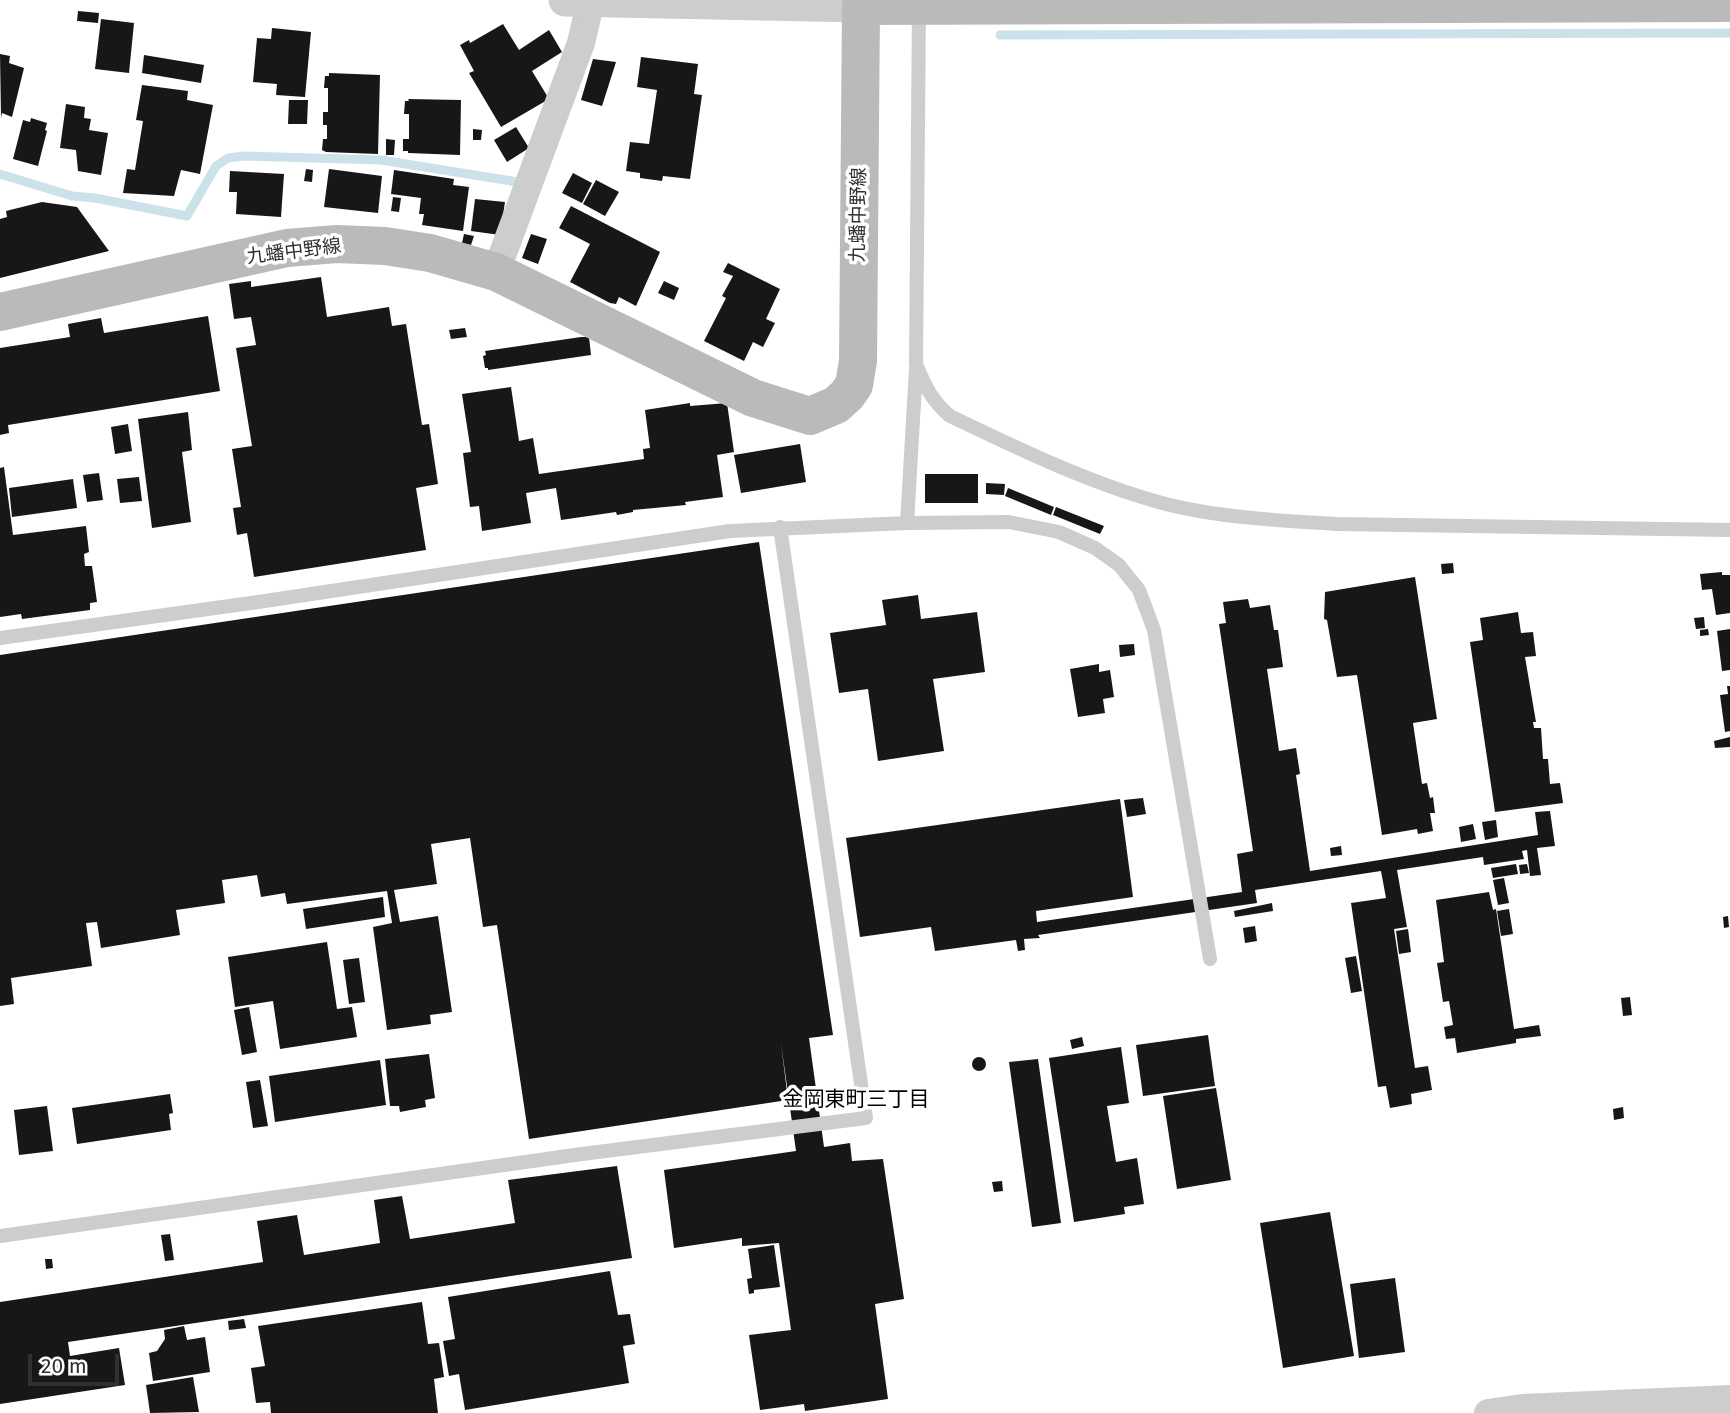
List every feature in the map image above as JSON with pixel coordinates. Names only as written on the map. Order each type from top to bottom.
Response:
[{"type":"main road","points":[[861,6],[1730,3]]},
{"type":"main road","name":"九蟠中野線","points":[[0,312],[287,248],[337,244],[385,246],[430,253],[496,272],[753,398],[810,415],[836,405],[854,385],[858,361],[861,6]]},
{"type":"street","points":[[565,0],[861,6]]},
{"type":"street","points":[[496,272],[581,43],[591,0]]},
{"type":"street","points":[[1488,1413],[1522,1408],[1730,1399]]},
{"type":"lane","points":[[907,523],[916,364],[919,6]]},
{"type":"lane","points":[[916,364],[936,405],[950,416],[1072,472],[1163,503],[1196,510],[1337,524],[1730,530]]},
{"type":"lane","points":[[0,638],[716,533],[780,527],[1009,522],[1059,532],[1095,548],[1119,565],[1139,590],[1154,630],[1210,959]]},
{"type":"lane","points":[[0,1236],[582,1154],[866,1118],[780,527]]},
{"type":"building","points":[[78,11],[99,13],[98,23],[77,21]]},
{"type":"building","points":[[101,19],[134,23],[129,73],[95,69]]},
{"type":"building","points":[[503,24],[519,50],[549,30],[562,52],[532,71],[549,99],[501,127],[469,73],[474,71],[460,45],[469,40],[470,43]]},
{"type":"building","points":[[272,28],[311,32],[305,97],[276,95],[277,84],[253,82],[257,38],[271,39]]},
{"type":"building","points":[[0,54],[10,56],[9,63],[24,68],[12,117],[2,113],[1,118]]},
{"type":"building","points":[[144,55],[204,65],[201,83],[142,73]]},
{"type":"building","points":[[641,57],[698,64],[694,94],[702,95],[690,179],[663,176],[662,181],[640,178],[640,173],[626,171],[630,142],[649,144],[657,90],[637,87]]},
{"type":"building","points":[[593,59],[616,62],[602,106],[581,100]]},
{"type":"building","points":[[329,73],[380,75],[378,154],[322,150],[323,139],[327,139],[323,112],[328,112],[328,88],[324,88],[325,76],[329,76]]},
{"type":"building","points":[[142,85],[188,91],[187,100],[213,105],[200,174],[181,170],[174,196],[123,193],[127,169],[135,170],[143,121],[136,120]]},
{"type":"building","points":[[408,99],[461,100],[460,155],[403,151],[403,139],[409,139],[409,114],[404,114],[405,101],[409,101]]},
{"type":"building","points":[[289,100],[308,100],[307,124],[288,124]]},
{"type":"building","points":[[66,104],[85,107],[84,118],[91,119],[89,130],[108,133],[101,175],[78,171],[76,150],[60,148]]},
{"type":"building","points":[[31,118],[47,123],[38,166],[13,159],[23,120],[30,122]]},
{"type":"building","points":[[516,127],[529,148],[507,162],[494,140]]},
{"type":"building","points":[[473,129],[482,130],[481,140],[473,140]]},
{"type":"building","points":[[386,139],[395,140],[394,155],[386,155]]},
{"type":"building","points":[[306,169],[313,170],[312,182],[304,181]]},
{"type":"building","points":[[329,169],[382,176],[378,213],[324,207]]},
{"type":"building","points":[[394,170],[454,179],[453,185],[469,187],[463,231],[422,225],[424,214],[419,214],[421,198],[391,194]]},
{"type":"building","points":[[230,171],[284,174],[281,217],[236,214],[237,192],[229,192]]},
{"type":"building","points":[[573,173],[592,183],[582,203],[562,193]]},
{"type":"building","points":[[596,180],[619,192],[605,216],[583,204]]},
{"type":"building","points":[[393,197],[401,198],[399,212],[391,211]]},
{"type":"building","points":[[475,199],[505,202],[500,235],[471,231]]},
{"type":"building","points":[[42,202],[77,207],[109,251],[0,278],[0,219],[7,217],[6,211]]},
{"type":"building","points":[[571,206],[660,252],[636,306],[619,297],[616,304],[610,303],[570,282],[590,244],[559,228]]},
{"type":"building","points":[[464,234],[474,236],[471,245],[462,243]]},
{"type":"building","points":[[531,234],[547,239],[538,264],[522,258]]},
{"type":"building","points":[[728,263],[780,289],[766,319],[775,323],[763,347],[753,342],[744,361],[704,341],[726,298],[722,296],[733,276],[723,272]]},
{"type":"building","points":[[321,277],[327,317],[389,307],[392,326],[406,324],[422,425],[429,424],[438,484],[416,488],[426,550],[254,577],[247,533],[237,535],[233,508],[241,507],[232,449],[252,446],[236,348],[256,345],[251,317],[234,319],[229,284],[251,281],[251,287]]},
{"type":"building","points":[[664,281],[679,288],[674,300],[658,293]]},
{"type":"building","points":[[208,316],[220,391],[8,425],[9,433],[0,435],[0,348],[70,337],[68,324],[101,318],[104,333]]},
{"type":"building","points":[[465,328],[467,337],[451,339],[449,330]]},
{"type":"building","points":[[589,337],[591,355],[488,370],[485,368],[485,351]]},
{"type":"building","points":[[511,387],[519,441],[533,438],[539,474],[644,459],[643,449],[650,448],[645,410],[690,403],[690,406],[727,403],[734,452],[717,455],[723,497],[685,502],[686,505],[633,510],[617,515],[616,512],[561,520],[556,488],[526,493],[531,523],[482,531],[479,506],[470,507],[463,453],[471,452],[462,394]]},
{"type":"building","points":[[188,412],[192,450],[182,452],[191,522],[152,528],[138,419]]},
{"type":"building","points":[[128,424],[132,451],[115,454],[111,427]]},
{"type":"building","points":[[800,444],[806,482],[741,493],[734,455]]},
{"type":"building","points":[[4,467],[13,535],[86,526],[89,552],[84,554],[85,566],[92,566],[97,602],[90,603],[90,610],[22,619],[21,614],[0,617],[0,468]]},
{"type":"building","points":[[99,473],[103,500],[87,502],[83,475]]},
{"type":"building","points":[[925,474],[978,474],[978,503],[925,503]]},
{"type":"building","points":[[139,477],[142,501],[120,503],[117,479]]},
{"type":"building","points":[[73,479],[77,508],[12,517],[9,488]]},
{"type":"building","points":[[986,483],[1005,484],[1004,495],[986,494]]},
{"type":"building","points":[[1008,488],[1054,507],[1051,515],[1005,496]]},
{"type":"building","points":[[1056,507],[1104,526],[1100,534],[1053,515]]},
{"type":"building","points":[[759,542],[833,1035],[809,1038],[824,1147],[850,1143],[852,1161],[883,1159],[904,1299],[875,1304],[888,1399],[805,1411],[804,1404],[760,1410],[749,1335],[791,1330],[779,1243],[742,1246],[742,1238],[674,1248],[664,1170],[796,1151],[781,1043],[788,1100],[529,1139],[497,925],[483,927],[470,838],[431,844],[437,884],[394,890],[400,922],[438,916],[452,1012],[430,1015],[431,1024],[387,1030],[373,927],[392,923],[387,891],[287,904],[285,893],[261,897],[257,875],[222,880],[225,903],[176,910],[180,935],[101,948],[97,922],[86,923],[92,966],[11,978],[14,1004],[0,1006],[0,655]]},
{"type":"building","points":[[1453,563],[1454,573],[1442,574],[1441,564]]},
{"type":"building","points":[[1722,572],[1722,575],[1730,575],[1730,613],[1716,615],[1712,589],[1702,590],[1700,574]]},
{"type":"building","points":[[1415,577],[1437,719],[1413,723],[1422,784],[1427,783],[1430,798],[1433,797],[1435,813],[1430,813],[1433,831],[1418,834],[1417,829],[1382,835],[1357,675],[1337,677],[1327,620],[1324,619],[1325,592]]},
{"type":"building","points":[[918,595],[921,619],[977,612],[985,672],[933,679],[944,751],[878,761],[868,689],[839,693],[830,633],[886,625],[882,600]]},
{"type":"building","points":[[1248,599],[1250,608],[1270,605],[1274,630],[1278,630],[1283,667],[1267,669],[1279,751],[1296,748],[1300,774],[1296,775],[1310,871],[1538,835],[1535,812],[1550,811],[1555,846],[1537,848],[1541,875],[1530,876],[1527,850],[1522,851],[1524,859],[1484,865],[1483,857],[1397,870],[1407,927],[1394,929],[1415,1068],[1428,1066],[1432,1090],[1411,1094],[1412,1104],[1390,1108],[1386,1086],[1378,1087],[1351,903],[1386,898],[1381,871],[1255,890],[1257,903],[1038,935],[1040,938],[1024,939],[1025,950],[1018,951],[1016,940],[935,951],[931,927],[860,937],[846,838],[1120,799],[1133,897],[1036,911],[1037,922],[1242,892],[1237,854],[1253,851],[1219,624],[1226,623],[1223,602]]},
{"type":"building","points":[[1518,612],[1521,633],[1533,632],[1536,656],[1525,657],[1536,722],[1533,722],[1534,728],[1541,728],[1543,759],[1548,759],[1550,784],[1560,783],[1563,803],[1495,812],[1470,642],[1483,640],[1480,618]]},
{"type":"building","points":[[1704,617],[1705,628],[1696,629],[1694,618]]},
{"type":"building","points":[[1708,629],[1709,635],[1700,636],[1700,630]]},
{"type":"building","points":[[1730,629],[1730,670],[1722,671],[1717,631]]},
{"type":"building","points":[[1134,644],[1135,655],[1120,657],[1119,645]]},
{"type":"building","points":[[1099,664],[1099,672],[1110,670],[1114,697],[1103,699],[1105,713],[1078,717],[1070,669]]},
{"type":"building","points":[[1727,686],[1730,686],[1730,731],[1725,732],[1720,695],[1728,694]]},
{"type":"building","points":[[1730,737],[1730,747],[1715,748],[1714,741]]},
{"type":"building","points":[[1143,798],[1146,814],[1127,817],[1124,800]]},
{"type":"building","points":[[1496,820],[1498,837],[1485,840],[1482,822]]},
{"type":"building","points":[[1473,824],[1476,839],[1461,842],[1459,827]]},
{"type":"building","points":[[1341,846],[1342,855],[1331,856],[1330,848]]},
{"type":"building","points":[[1516,864],[1518,874],[1493,878],[1491,868]]},
{"type":"building","points":[[1527,864],[1529,873],[1520,874],[1519,865]]},
{"type":"building","points":[[1504,878],[1509,903],[1498,905],[1493,880]]},
{"type":"building","points":[[1489,892],[1493,910],[1496,909],[1514,1029],[1539,1025],[1541,1036],[1457,1053],[1455,1038],[1446,1039],[1444,1027],[1453,1025],[1449,1001],[1443,1002],[1437,963],[1444,962],[1436,900]]},
{"type":"building","points":[[383,897],[385,917],[306,929],[303,909]]},
{"type":"building","points":[[1272,903],[1273,911],[1235,917],[1234,911]]},
{"type":"building","points":[[1509,909],[1513,934],[1501,936],[1497,911]]},
{"type":"building","points":[[1728,916],[1729,927],[1724,928],[1723,917]]},
{"type":"building","points":[[1255,926],[1257,941],[1245,943],[1243,928]]},
{"type":"building","points":[[1408,929],[1411,952],[1399,954],[1396,931]]},
{"type":"building","points":[[327,942],[337,1009],[352,1007],[357,1037],[280,1049],[273,1001],[235,1007],[228,957]]},
{"type":"building","points":[[1356,956],[1362,991],[1351,993],[1345,958]]},
{"type":"building","points":[[359,958],[365,1002],[349,1004],[343,960]]},
{"type":"building","points":[[1630,997],[1632,1015],[1623,1016],[1621,998]]},
{"type":"building","points":[[249,1007],[257,1052],[242,1055],[234,1010]]},
{"type":"building","points":[[1208,1035],[1215,1086],[1143,1096],[1136,1045]]},
{"type":"building","points":[[1082,1037],[1084,1046],[1072,1049],[1070,1040]]},
{"type":"building","points":[[1121,1047],[1129,1103],[1107,1106],[1116,1162],[1137,1158],[1144,1204],[1124,1207],[1125,1214],[1074,1222],[1049,1058]]},
{"type":"building","points":[[429,1054],[435,1098],[425,1100],[426,1107],[400,1112],[399,1106],[390,1106],[385,1059]]},
{"type":"building","points":[[979,1057],[984,1059],[984,1069],[979,1071],[974,1069],[972,1064],[974,1059]]},
{"type":"building","points":[[1038,1059],[1061,1223],[1032,1227],[1009,1062]]},
{"type":"building","points":[[380,1060],[386,1105],[275,1122],[269,1076]]},
{"type":"building","points":[[260,1080],[268,1126],[253,1128],[246,1082]]},
{"type":"building","points":[[1216,1088],[1231,1180],[1177,1189],[1163,1096]]},
{"type":"building","points":[[170,1094],[173,1113],[169,1114],[171,1130],[77,1144],[72,1108]]},
{"type":"building","points":[[47,1106],[53,1151],[19,1155],[14,1110]]},
{"type":"building","points":[[1623,1107],[1624,1118],[1614,1120],[1613,1109]]},
{"type":"building","points":[[617,1166],[632,1258],[68,1342],[70,1356],[119,1348],[125,1385],[0,1404],[0,1302],[263,1262],[257,1221],[297,1215],[304,1255],[380,1243],[374,1200],[402,1196],[410,1239],[515,1223],[508,1180]]},
{"type":"building","points":[[1002,1181],[1003,1191],[994,1192],[992,1182]]},
{"type":"building","points":[[1330,1212],[1354,1356],[1283,1368],[1260,1223]]},
{"type":"building","points":[[170,1234],[174,1260],[165,1261],[161,1235]]},
{"type":"building","points":[[774,1245],[780,1287],[754,1290],[754,1293],[749,1294],[747,1279],[752,1278],[748,1249]]},
{"type":"building","points":[[45,1259],[52,1259],[53,1268],[46,1269]]},
{"type":"building","points":[[610,1271],[618,1315],[630,1314],[635,1344],[623,1346],[629,1383],[465,1410],[459,1374],[449,1376],[443,1341],[455,1339],[448,1297]]},
{"type":"building","points":[[1395,1278],[1405,1352],[1359,1358],[1350,1284]]},
{"type":"building","points":[[422,1302],[428,1344],[439,1343],[444,1377],[434,1379],[438,1413],[271,1413],[270,1402],[256,1403],[251,1368],[265,1366],[258,1326]]},
{"type":"building","points":[[244,1319],[246,1328],[229,1330],[228,1321]]},
{"type":"building","points":[[184,1326],[187,1340],[205,1337],[210,1372],[153,1381],[149,1353],[157,1351],[165,1339],[164,1330]]},
{"type":"building","points":[[193,1377],[199,1412],[150,1413],[146,1385]]},
{"type":"waterway","points":[[1000,35],[1730,33]]},
{"type":"waterway","points":[[0,174],[72,196],[187,216],[216,166],[228,158],[244,156],[381,160],[524,183]]},
{"type":"district","name":"金岡東町三丁目","points":[[856,1100]]}]
